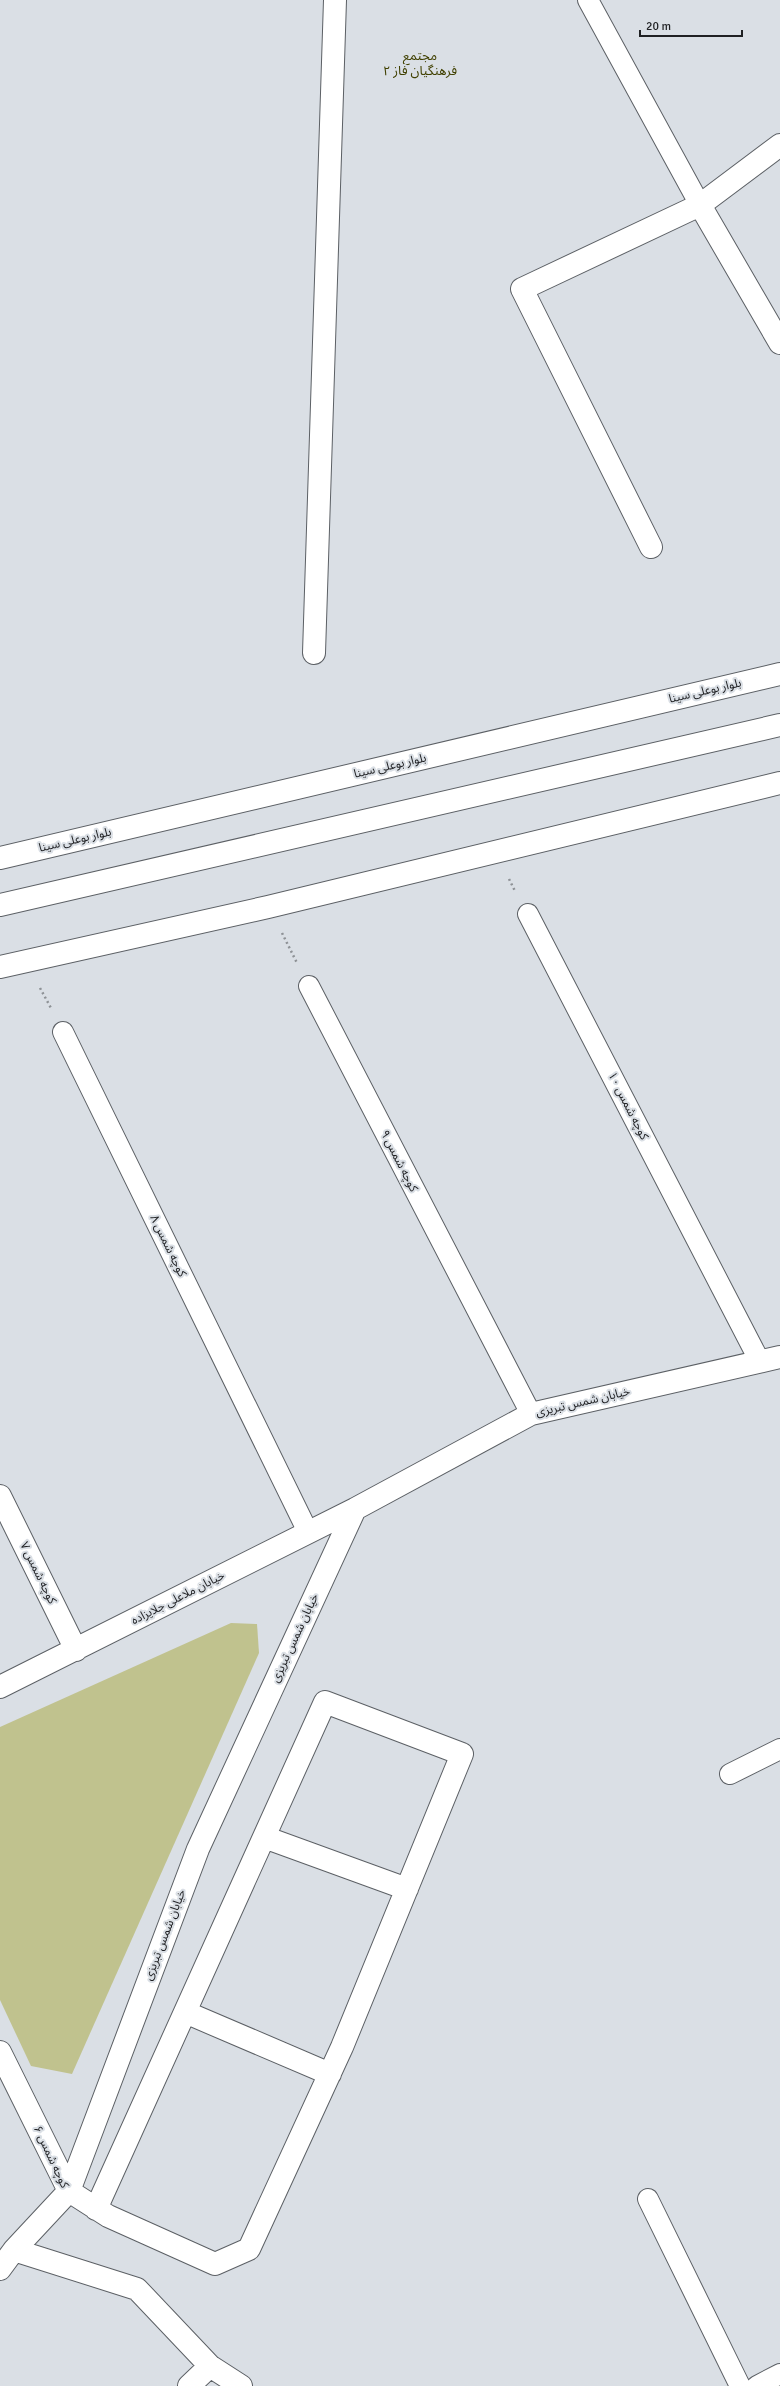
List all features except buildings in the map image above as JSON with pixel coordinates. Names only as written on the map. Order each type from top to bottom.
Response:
[{"type":"street","points":[[314,653],[335,0]]},
{"type":"street","points":[[651,547],[522,289],[700,205],[780,145]]},
{"type":"street","points":[[700,205],[780,343]]},
{"type":"street","name":"بلوار بوعلی سینا","points":[[0,858],[780,674]]},
{"type":"street","points":[[0,905],[780,725]]},
{"type":"street","points":[[0,967],[268,907],[494,851],[780,783]]},
{"type":"street","name":"خیابان شمس تبریزی","points":[[69,2191],[198,1850],[355,1509],[531,1414],[770,1359]]},
{"type":"street","name":"کوچه شمس ۷","points":[[0,1496],[76,1650]]},
{"type":"street","name":"خیابان ملاعلی جلایزاده","points":[[0,1687],[355,1509]]},
{"type":"street","points":[[69,2191],[96,2209],[108,2216],[215,2264],[249,2249],[330,2074],[462,1754],[325,1702],[96,2209]]},
{"type":"street","points":[[264,1837],[407,1888]]},
{"type":"street","points":[[185,2012],[330,2074]]},
{"type":"street","name":"کوچه شمس ۶","points":[[0,2052],[69,2191],[14,2250],[0,2269]]},
{"type":"street","points":[[14,2250],[137,2289],[210,2366],[241,2386]]},
{"type":"street","points":[[189,2386],[210,2366]]},
{"type":"lane","points":[[588,0],[700,205]]},
{"type":"lane","name":"کوچه شمس ۱۰","points":[[528,914],[770,1359]]},
{"type":"lane","name":"کوچه شمس ۹","points":[[309,986],[531,1414]]},
{"type":"lane","name":"کوچه شمس ۸","points":[[63,1032],[308,1532]]},
{"type":"lane","points":[[730,1774],[780,1749]]},
{"type":"lane","points":[[648,2199],[740,2386]]},
{"type":"lane","points":[[756,2386],[780,2374]]},
{"type":"path","points":[[494,851],[528,914]]},
{"type":"path","points":[[268,907],[309,986]]},
{"type":"path","points":[[26,961],[63,1032]]},
{"type":"green space","points":[[231,1623],[257,1624],[259,1653],[72,2074],[31,2066],[0,2000],[0,1727]]},
{"type":"district","name":"مجتمع فرهنگیان فاز ۲","points":[[420,64]]}]
